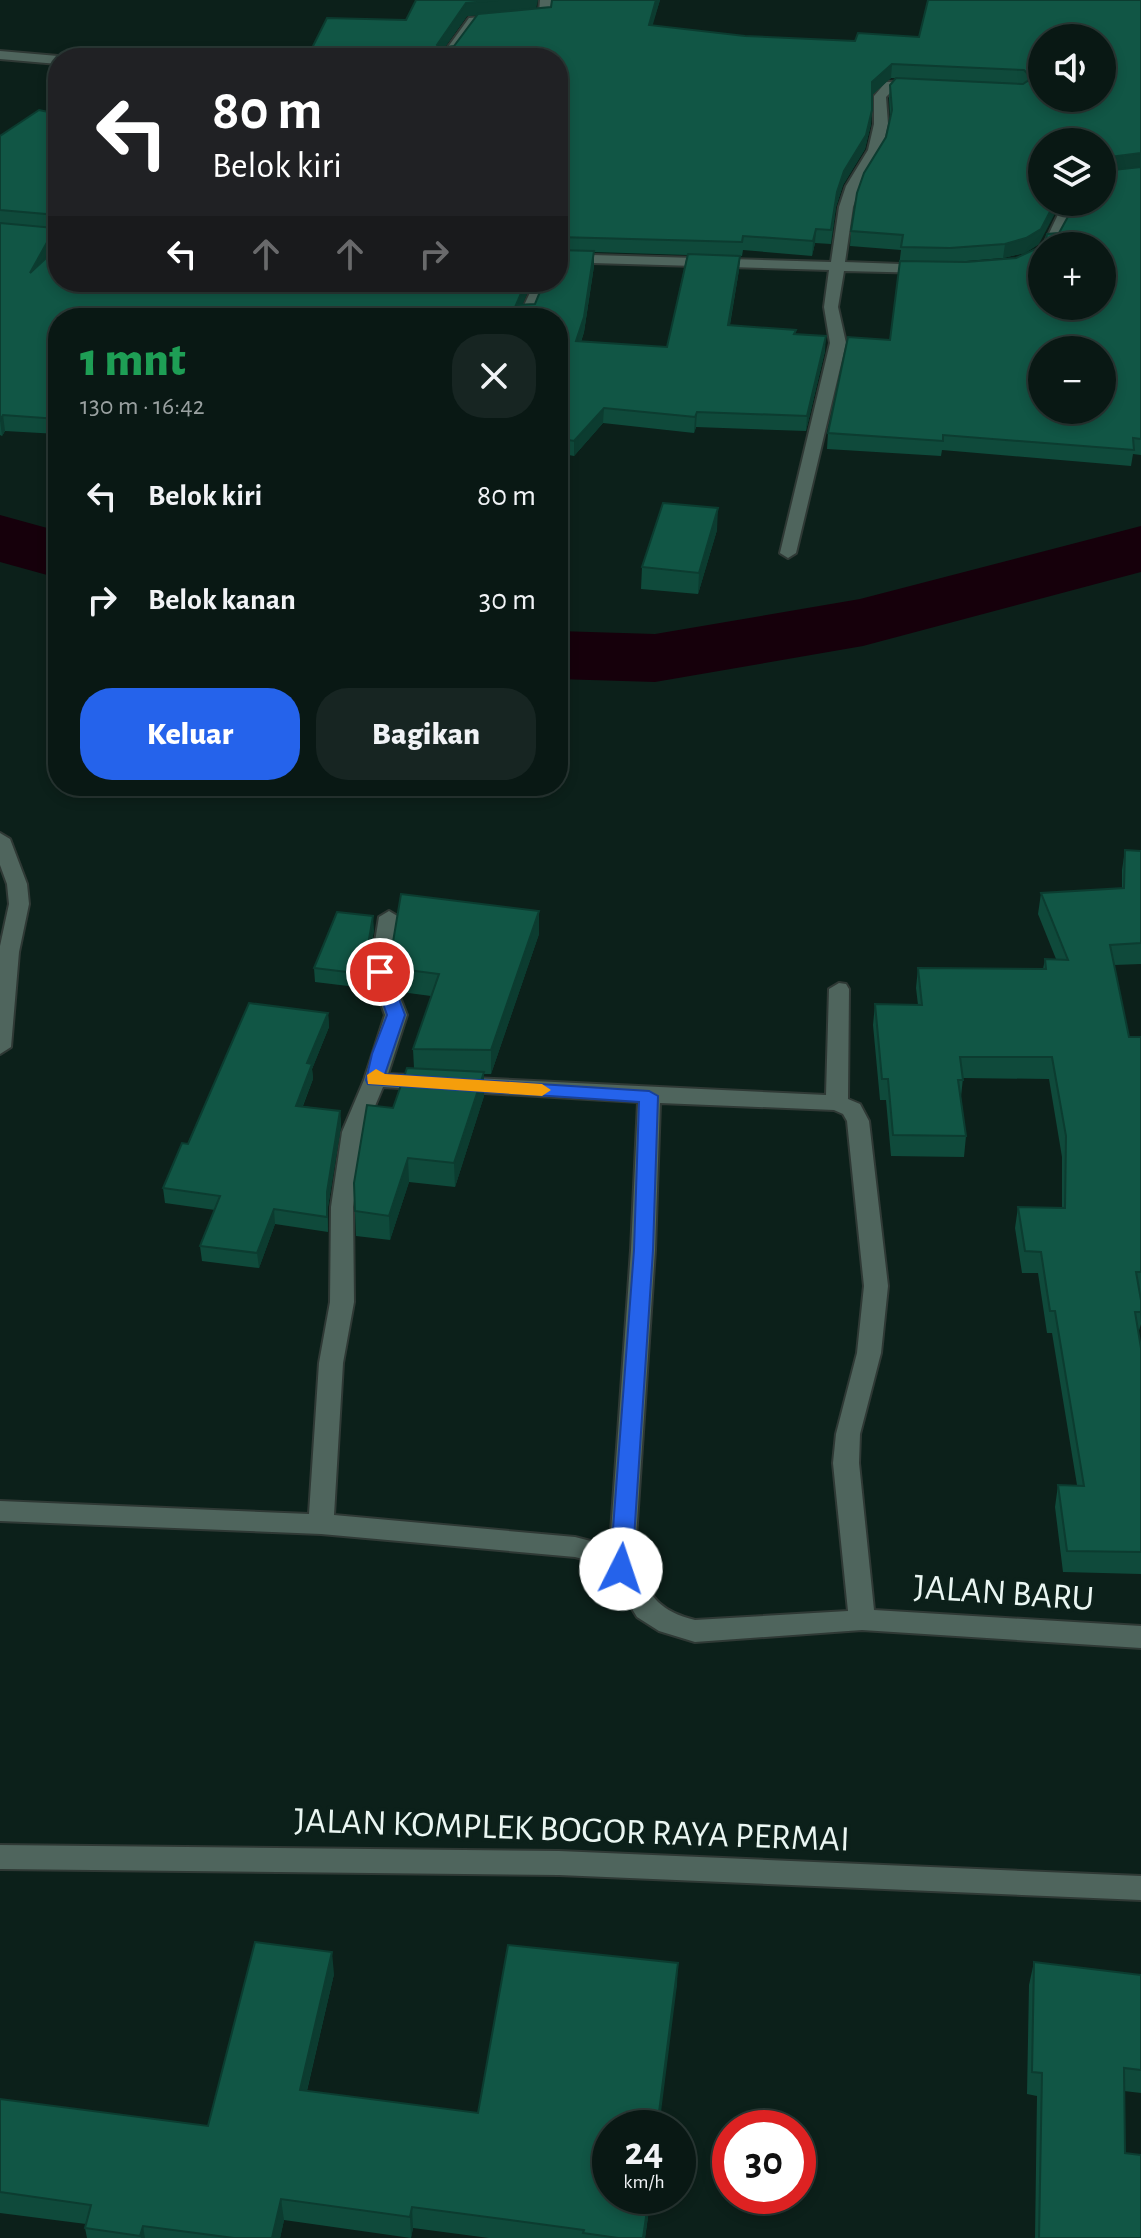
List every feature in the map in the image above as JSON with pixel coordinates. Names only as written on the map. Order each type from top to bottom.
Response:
[{"type":"street","points":[[453,48],[473,21],[545,15],[546,0]]},
{"type":"street","points":[[0,55],[48,59]]},
{"type":"street","points":[[788,553],[838,343],[831,307],[846,207],[853,186],[875,150],[881,124],[880,96],[891,85],[932,85]]},
{"type":"street","points":[[568,258],[948,270]]},
{"type":"street","points":[[0,839],[17,884],[19,904],[5,952],[0,1047]]},
{"type":"street","points":[[321,1524],[331,1363],[342,1302],[342,1207],[353,1132],[375,1080],[396,1015],[380,972],[389,917]]},
{"type":"street","points":[[837,1103],[839,989]]},
{"type":"street","points":[[0,1511],[321,1524],[575,1547],[602,1554],[621,1569],[646,1610],[668,1624],[695,1631],[862,1620],[846,1463],[848,1434],[869,1353],[876,1286],[858,1121],[852,1109],[837,1103],[375,1080]]},
{"type":"street","points":[[621,1569],[643,1250],[649,1096]]},
{"type":"street","name":"JALAN BARU","points":[[862,1620],[1141,1637]]},
{"type":"street","name":"JALAN KOMPLEK BOGOR RAYA PERMAI","points":[[0,1857],[559,1863],[1141,1888]]},
{"type":"building","points":[[416,0],[498,0],[466,3],[437,45],[440,48],[312,48],[327,18],[406,20]]},
{"type":"building","points":[[552,0],[656,0],[649,25],[745,36],[855,41],[858,33],[919,37],[928,0],[1141,0],[1141,153],[1116,156],[1116,128],[1028,128],[1028,216],[1048,216],[1041,229],[1028,232],[1026,238],[1005,244],[950,248],[901,247],[903,235],[851,231],[857,193],[864,173],[886,137],[892,110],[890,85],[896,78],[1023,84],[1028,81],[1028,112],[1116,112],[1116,24],[1028,24],[1028,74],[1024,70],[892,64],[872,82],[872,110],[866,135],[844,171],[831,230],[816,229],[813,241],[743,236],[742,242],[568,237],[568,48],[440,48],[454,46],[478,14],[551,7]]},
{"type":"building","points":[[39,110],[48,112],[48,214],[0,210],[0,136]]},
{"type":"building","points":[[1141,167],[1141,439],[1133,438],[1134,450],[943,435],[943,441],[828,433],[848,337],[890,340],[900,261],[966,262],[1016,258],[1028,252],[1028,320],[1116,320],[1116,232],[1060,232],[1068,216],[1116,216],[1116,170]]},
{"type":"building","points":[[0,223],[48,227],[48,241],[30,273],[48,256],[48,292],[522,292],[516,305],[535,304],[540,292],[568,292],[568,250],[594,251],[584,317],[576,341],[667,347],[688,254],[740,256],[728,325],[796,330],[794,334],[826,336],[807,416],[697,412],[695,417],[604,408],[574,441],[568,440],[568,308],[48,308],[48,418],[3,415],[0,420]]},
{"type":"building","points":[[663,503],[718,508],[699,573],[642,567]]},
{"type":"building","points":[[1125,850],[1141,851],[1141,943],[1110,945],[1129,1037],[1141,1037],[1141,1272],[1136,1272],[1141,1312],[1135,1312],[1141,1348],[1141,1552],[1067,1551],[1058,1485],[1084,1486],[1055,1311],[1050,1311],[1041,1252],[1025,1251],[1018,1207],[1065,1208],[1066,1136],[1052,1057],[960,1057],[963,1080],[958,1080],[966,1136],[893,1135],[888,1079],[882,1079],[875,1004],[922,1005],[918,968],[1046,969],[1045,959],[1068,960],[1041,893],[1124,888]]},
{"type":"building","points":[[401,894],[539,911],[491,1050],[413,1049],[439,974],[400,969],[392,948]]},
{"type":"building","points":[[337,912],[373,916],[366,957],[372,975],[314,968]]},
{"type":"building","points":[[249,1003],[328,1013],[307,1063],[312,1064],[296,1106],[340,1111],[327,1192],[327,1217],[274,1209],[257,1253],[200,1246],[220,1196],[163,1188],[182,1143],[188,1144]]},
{"type":"building","points":[[407,1068],[484,1072],[454,1163],[408,1158],[389,1216],[355,1211],[354,1183],[367,1105],[393,1108]]},
{"type":"building","points":[[255,1942],[332,1952],[300,2090],[478,2113],[508,1945],[678,1963],[659,2110],[592,2110],[592,2214],[646,2214],[643,2238],[618,2238],[583,2233],[584,2230],[412,2207],[410,2217],[281,2199],[272,2238],[234,2238],[143,2226],[140,2236],[85,2228],[91,2205],[0,2192],[0,2099],[208,2126]]},
{"type":"building","points":[[1034,1962],[1141,1975],[1141,2070],[1124,2068],[1125,2153],[1141,2155],[1141,2238],[1039,2238],[1042,2073],[1032,2072]]},
{"type":"waterway","points":[[0,538],[48,552]]},
{"type":"waterway","points":[[568,655],[655,658],[863,622],[1141,549]]},
{"type":"slow traffic","points":[[376,1075],[375,1080],[542,1090]]},
{"type":"route","points":[[380,972],[394,1002],[396,1015],[375,1080],[649,1096],[643,1250],[621,1569]]}]
